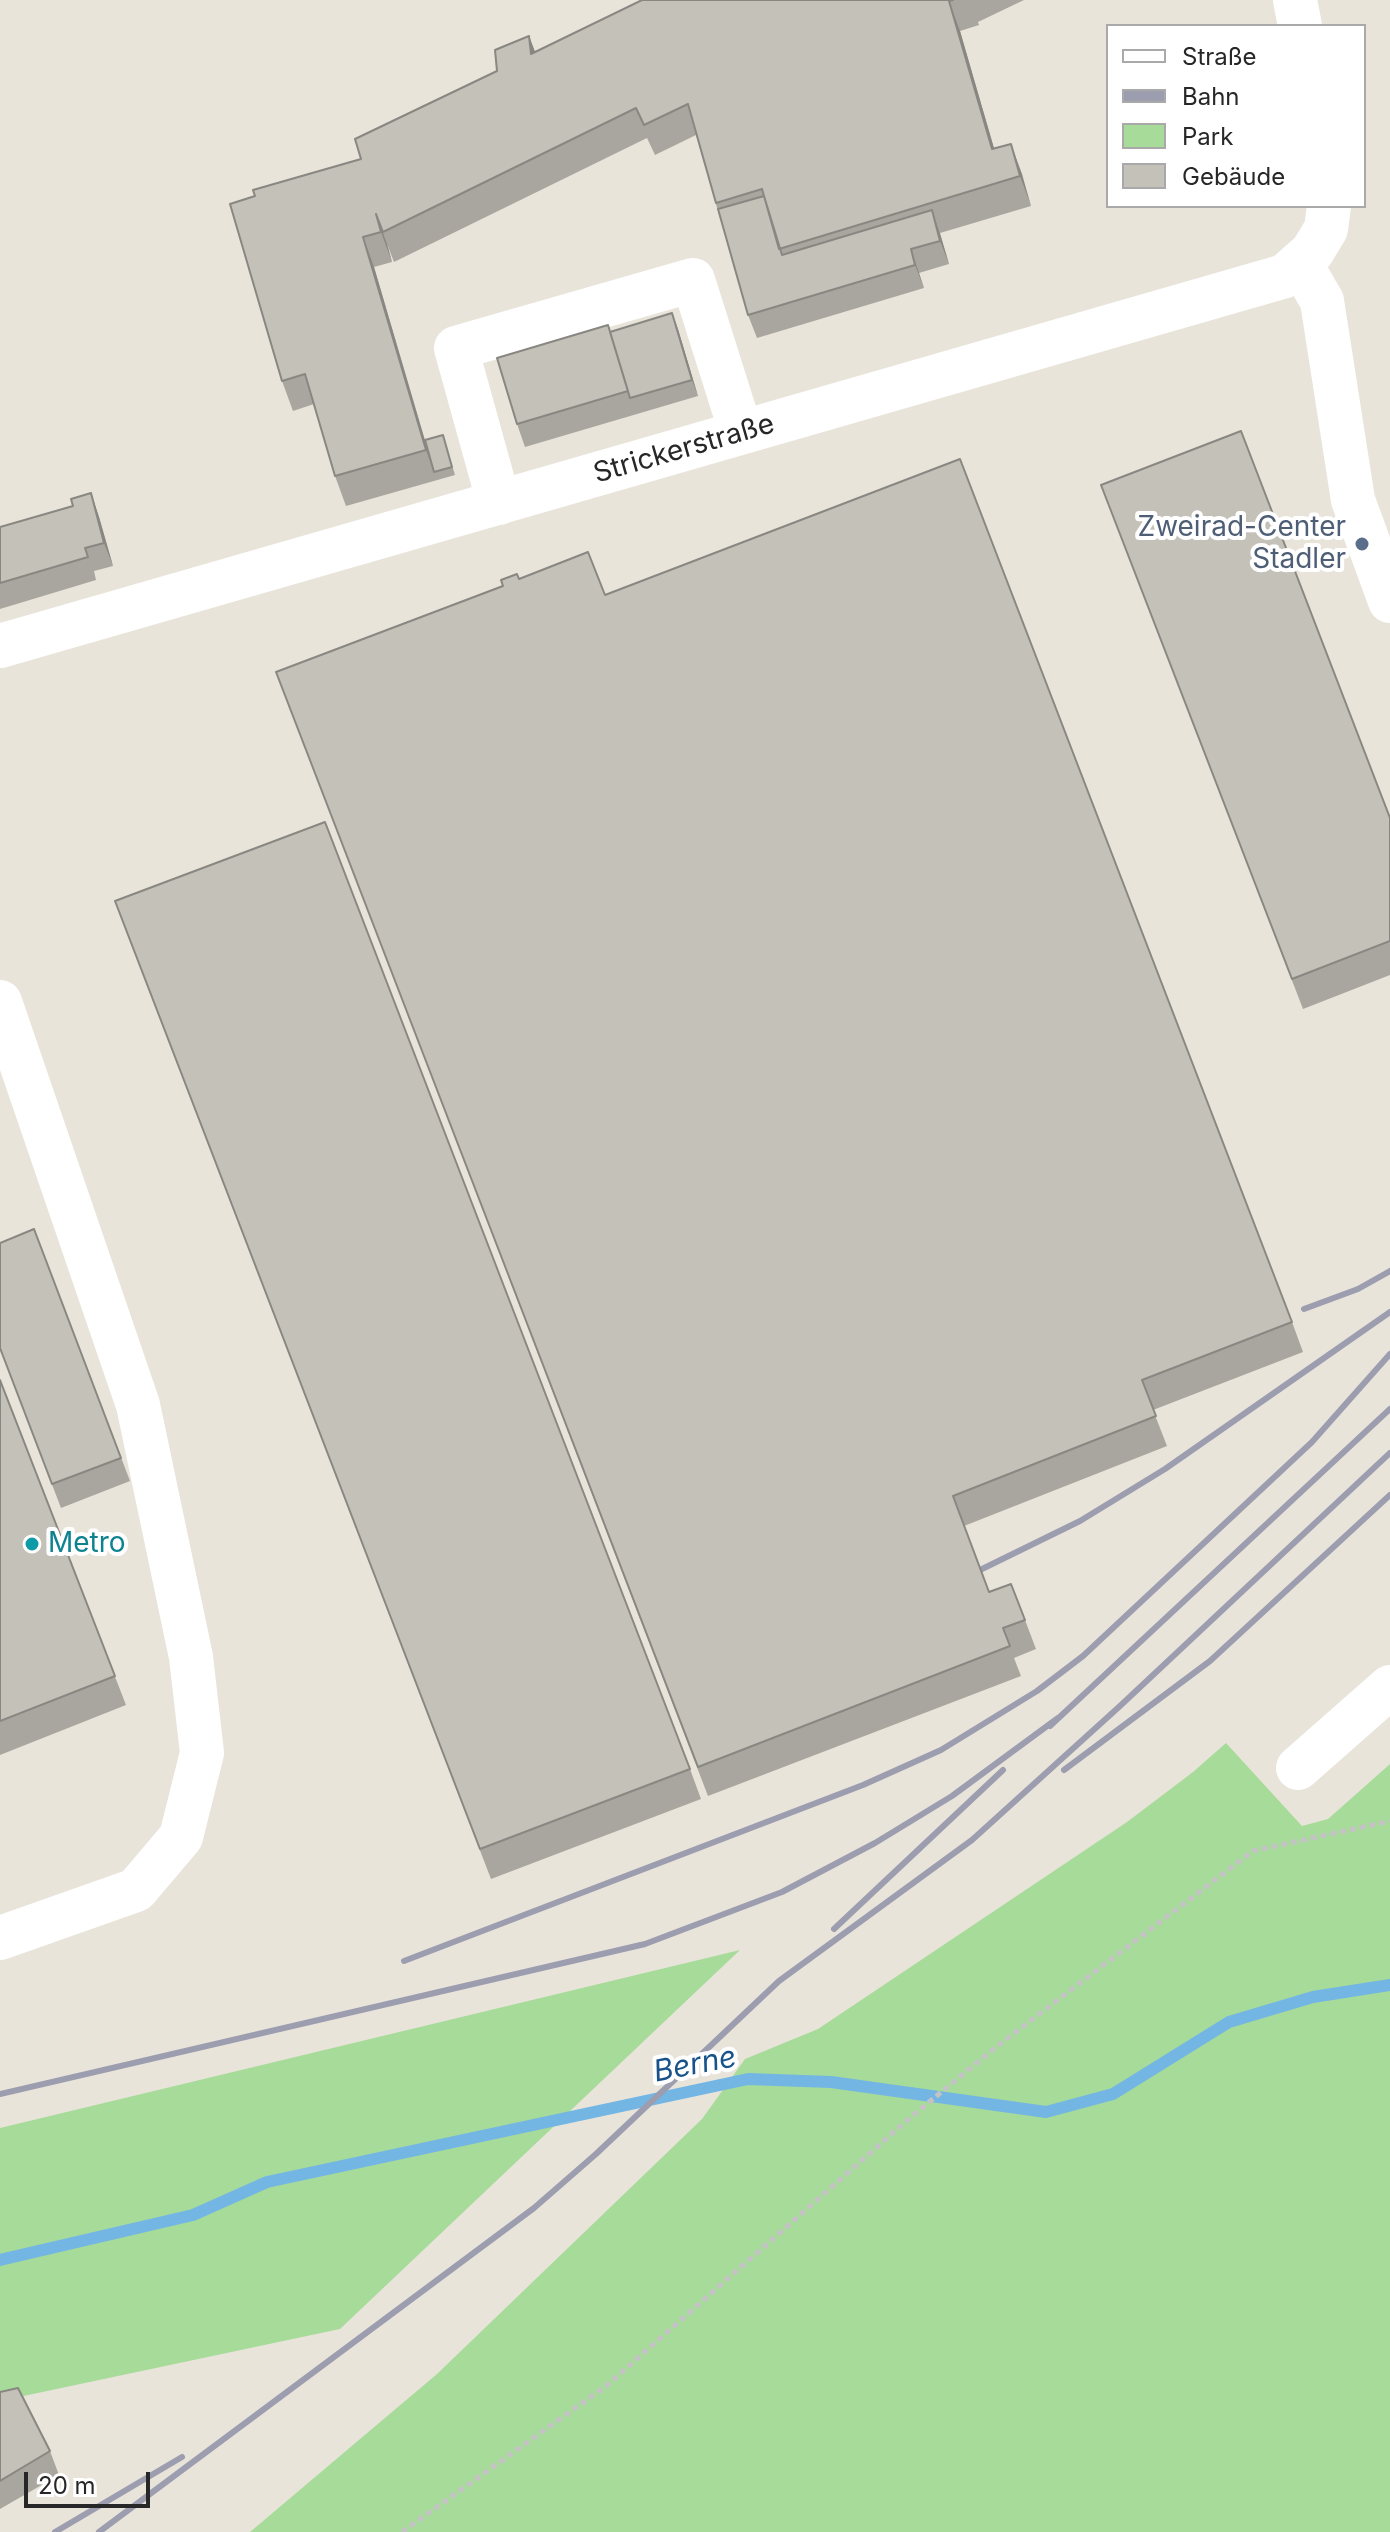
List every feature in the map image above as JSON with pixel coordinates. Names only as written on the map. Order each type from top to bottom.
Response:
[{"type":"street","points":[[1295,0],[1300,24]]},
{"type":"street","name":"Strickerstraße","points":[[0,646],[1285,276],[1312,252],[1326,229],[1329,208]]},
{"type":"street","points":[[1300,263],[1322,301],[1353,500],[1390,601]]},
{"type":"street","points":[[499,503],[456,348],[470,343],[693,280],[741,432]]},
{"type":"street","points":[[0,1002],[138,1405],[191,1657],[202,1753],[181,1837],[136,1890],[0,1938]]},
{"type":"street","points":[[1298,1768],[1390,1687]]},
{"type":"path","points":[[402,2532],[606,2386],[911,2117],[996,2047],[1253,1851],[1390,1821]]},
{"type":"green space","points":[[1226,1743],[1302,1826],[1328,1819],[1390,1764],[1390,2532],[250,2532],[437,2374],[702,2119],[745,2059],[818,2029],[1127,1822]]},
{"type":"green space","points":[[740,1950],[340,2329],[0,2401],[0,2128]]},
{"type":"building","points":[[642,0],[953,0],[949,1],[992,149],[1011,144],[1020,176],[779,249],[762,189],[716,203],[688,104],[644,125],[636,108],[383,232],[376,214],[381,232],[363,237],[426,450],[335,476],[305,374],[282,381],[230,204],[255,196],[253,190],[361,159],[355,139],[497,71],[495,50],[529,36],[531,54]]},
{"type":"building","points":[[764,196],[782,255],[932,210],[940,241],[911,249],[915,265],[748,315],[718,209]]},
{"type":"building","points":[[672,313],[692,380],[630,398],[610,332]]},
{"type":"building","points":[[608,325],[628,391],[517,424],[497,358]]},
{"type":"building","points":[[1241,431],[1390,818],[1390,941],[1292,979],[1101,485]]},
{"type":"building","points":[[443,435],[452,467],[434,472],[425,440]]},
{"type":"building","points":[[960,459],[1292,1322],[1142,1380],[1156,1416],[953,1496],[989,1592],[1011,1584],[1025,1620],[1003,1628],[1010,1646],[698,1767],[276,672],[503,586],[501,580],[517,574],[519,579],[588,552],[605,595]]},
{"type":"building","points":[[91,493],[104,543],[85,548],[88,557],[0,583],[0,527],[73,506],[71,499]]},
{"type":"building","points":[[325,822],[690,1769],[480,1849],[115,901]]},
{"type":"building","points":[[34,1229],[121,1458],[52,1484],[0,1348],[0,1243]]},
{"type":"building","name":"Metro","points":[[0,1380],[115,1676],[0,1721]]},
{"type":"building","points":[[18,2388],[50,2451],[0,2481],[0,2392]]},
{"type":"waterway","name":"Berne","points":[[0,2260],[193,2215],[267,2182],[748,2079],[831,2082],[1046,2112],[1113,2094],[1229,2022],[1313,1997],[1390,1985]]},
{"type":"railway","points":[[1304,1309],[1358,1289],[1390,1271]]},
{"type":"railway","points":[[980,1570],[1080,1521],[1165,1469],[1390,1312]]},
{"type":"railway","points":[[404,1961],[863,1785],[941,1750],[1037,1691],[1083,1656],[1312,1442],[1390,1354]]},
{"type":"railway","points":[[1050,1726],[1390,1409]]},
{"type":"railway","points":[[99,2532],[534,2208],[596,2154],[779,1981],[972,1840],[1390,1453]]},
{"type":"railway","points":[[1064,1770],[1210,1661],[1390,1495]]},
{"type":"railway","points":[[0,2094],[645,1944],[782,1892],[875,1843],[952,1796],[1058,1718]]},
{"type":"railway","points":[[834,1929],[1003,1770]]},
{"type":"railway","points":[[55,2532],[182,2457]]},
{"type":"place","name":"Zweirad-Center Stadler","points":[[1362,544]]},
{"type":"place","name":"Metro","points":[[32,1544]]}]
